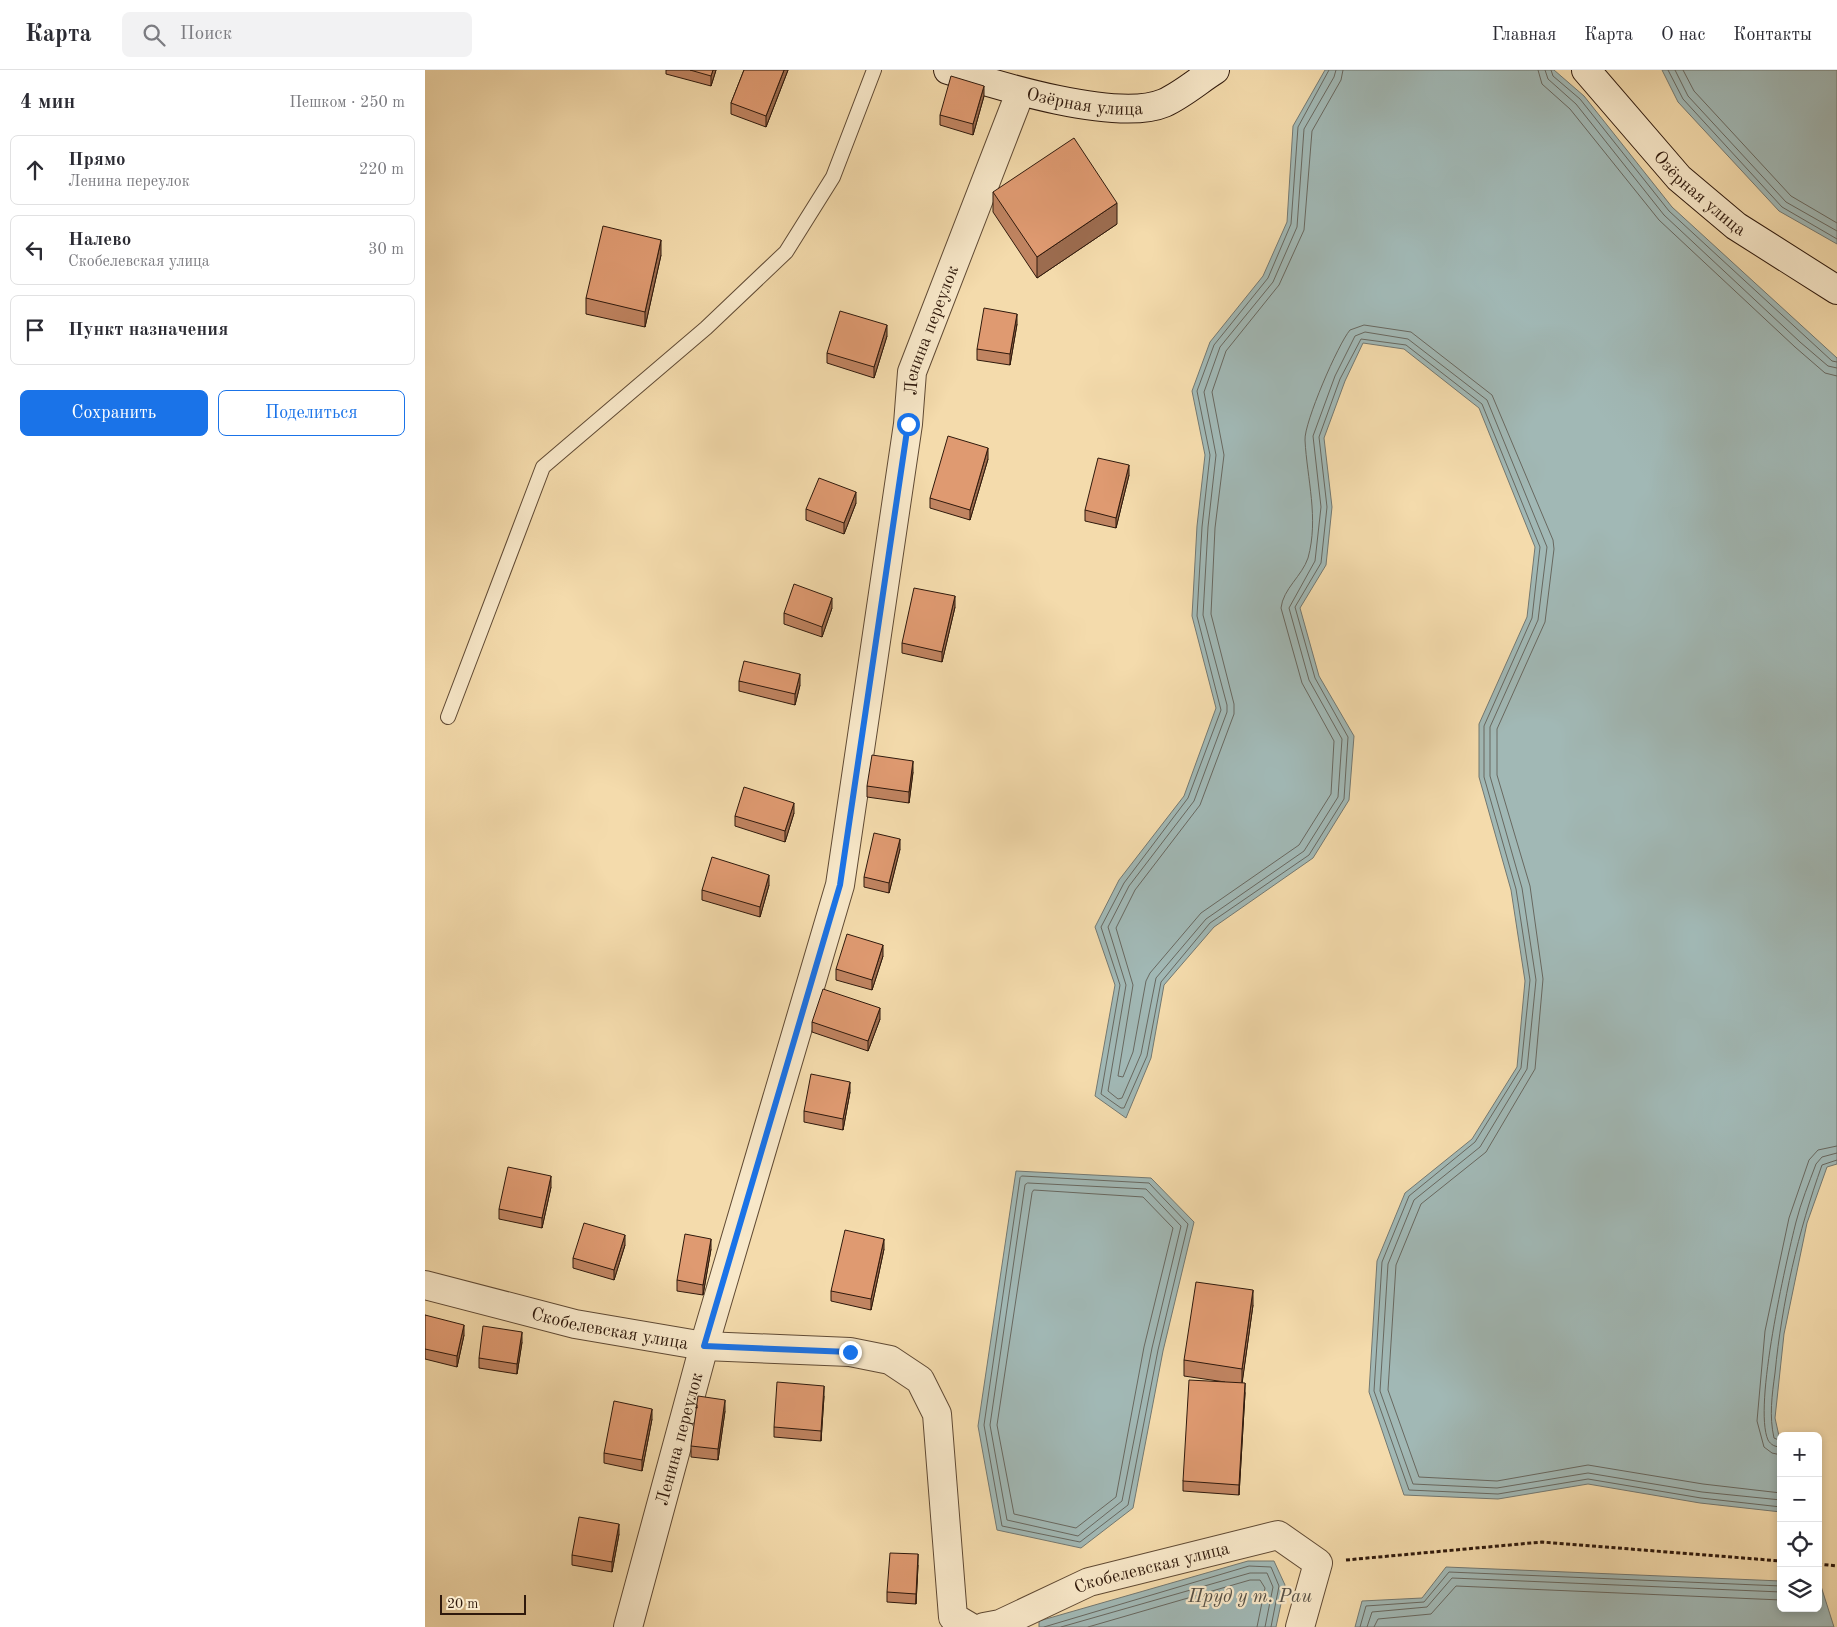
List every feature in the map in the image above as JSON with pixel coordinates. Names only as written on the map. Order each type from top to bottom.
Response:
[{"type":"street","name":"Озёрная улица","points":[[947,70],[1020,93],[1117,108],[1141,109],[1164,103],[1215,70]]},
{"type":"street","name":"Озёрная улица","points":[[1586,70],[1679,178],[1736,226],[1837,290]]},
{"type":"street","name":"Ленина переулок","points":[[628,1627],[704,1346],[840,885],[908,424],[912,372],[1020,93]]},
{"type":"street","name":"Скобелевская улица","points":[[425,1285],[575,1324],[704,1346],[850,1352],[890,1360],[920,1380],[937,1414],[953,1617],[970,1627]]},
{"type":"street","name":"Скобелевская улица","points":[[985,1627],[1000,1624],[1089,1582],[1278,1535],[1318,1563]]},
{"type":"street","points":[[1300,1627],[1318,1563]]},
{"type":"lane","points":[[448,717],[543,467],[706,328],[786,252],[833,176],[874,70]]},
{"type":"path","points":[[1318,1563],[1542,1542],[1777,1561]]},
{"type":"path","points":[[1822,1564],[1837,1566]]},
{"type":"water","points":[[1325,70],[1554,70],[1584,96],[1672,207],[1837,358],[1837,1164],[1827,1167],[1807,1223],[1784,1334],[1775,1418],[1778,1432],[1777,1512],[1700,1503],[1588,1484],[1498,1499],[1404,1495],[1369,1392],[1377,1261],[1405,1193],[1472,1139],[1517,1067],[1525,981],[1511,890],[1479,777],[1479,724],[1527,617],[1535,547],[1479,408],[1404,349],[1363,343],[1345,381],[1324,438],[1332,507],[1326,565],[1300,608],[1319,676],[1354,736],[1349,800],[1313,858],[1214,927],[1164,985],[1151,1058],[1126,1118],[1095,1096],[1115,985],[1095,927],[1119,880],[1184,796],[1216,708],[1192,616],[1197,526],[1205,455],[1192,391],[1210,342],[1263,276],[1287,222],[1293,126]]},
{"type":"water","points":[[1662,70],[1837,70],[1837,244],[1779,211],[1678,102]]},
{"type":"water","points":[[1016,1171],[1151,1178],[1194,1222],[1163,1351],[1133,1508],[1081,1548],[997,1530],[978,1426]]},
{"type":"water","name":"Пруд у т. Раи","points":[[1248,1561],[1274,1561],[1285,1585],[1276,1627],[1039,1627],[1039,1621]]},
{"type":"water","points":[[1446,1567],[1777,1581],[1777,1612],[1822,1612],[1822,1589],[1834,1627],[1355,1627],[1362,1601],[1422,1598]]},
{"type":"building","points":[[690,70],[713,70],[711,76]]},
{"type":"building","points":[[744,70],[784,70],[766,116],[731,103]]},
{"type":"building","points":[[951,76],[984,86],[973,124],[940,115]]},
{"type":"building","points":[[1074,138],[1117,203],[1037,257],[993,192]]},
{"type":"building","points":[[603,226],[661,240],[645,312],[586,298]]},
{"type":"building","points":[[984,308],[1017,314],[1010,354],[977,349]]},
{"type":"building","points":[[840,311],[887,325],[874,367],[827,353]]},
{"type":"building","points":[[948,436],[988,448],[970,510],[930,498]]},
{"type":"building","points":[[1098,458],[1129,465],[1116,518],[1085,510]]},
{"type":"building","points":[[819,478],[856,492],[844,523],[806,509]]},
{"type":"building","points":[[794,584],[832,598],[822,627],[784,613]]},
{"type":"building","points":[[914,588],[955,596],[942,652],[902,643]]},
{"type":"building","points":[[744,661],[800,674],[795,694],[739,681]]},
{"type":"building","points":[[872,755],[913,761],[909,792],[867,786]]},
{"type":"building","points":[[744,787],[794,803],[785,831],[735,816]]},
{"type":"building","points":[[874,833],[900,839],[889,883],[864,877]]},
{"type":"building","points":[[712,857],[769,875],[760,907],[702,890]]},
{"type":"building","points":[[847,934],[883,945],[872,980],[836,969]]},
{"type":"building","points":[[823,989],[880,1008],[868,1041],[812,1022]]},
{"type":"building","points":[[811,1074],[850,1082],[843,1119],[804,1111]]},
{"type":"building","points":[[508,1167],[551,1176],[542,1218],[499,1209]]},
{"type":"building","points":[[584,1223],[625,1235],[614,1270],[573,1258]]},
{"type":"building","points":[[845,1230],[884,1239],[871,1299],[831,1291]]},
{"type":"building","points":[[685,1234],[711,1239],[703,1285],[677,1280]]},
{"type":"building","points":[[1196,1282],[1253,1290],[1242,1369],[1184,1360]]},
{"type":"building","points":[[425,1315],[464,1325],[457,1356],[425,1349]]},
{"type":"building","points":[[483,1326],[522,1332],[517,1364],[479,1358]]},
{"type":"building","points":[[1189,1380],[1245,1383],[1239,1485],[1183,1481]]},
{"type":"building","points":[[777,1382],[824,1386],[821,1431],[774,1427]]},
{"type":"building","points":[[698,1396],[725,1400],[718,1449],[691,1446]]},
{"type":"building","points":[[614,1401],[652,1409],[642,1460],[604,1453]]},
{"type":"building","points":[[579,1517],[619,1524],[612,1562],[572,1555]]},
{"type":"building","points":[[890,1553],[918,1554],[916,1594],[887,1592]]},
{"type":"route","points":[[850,1352],[704,1346],[840,885],[908,424]]}]
